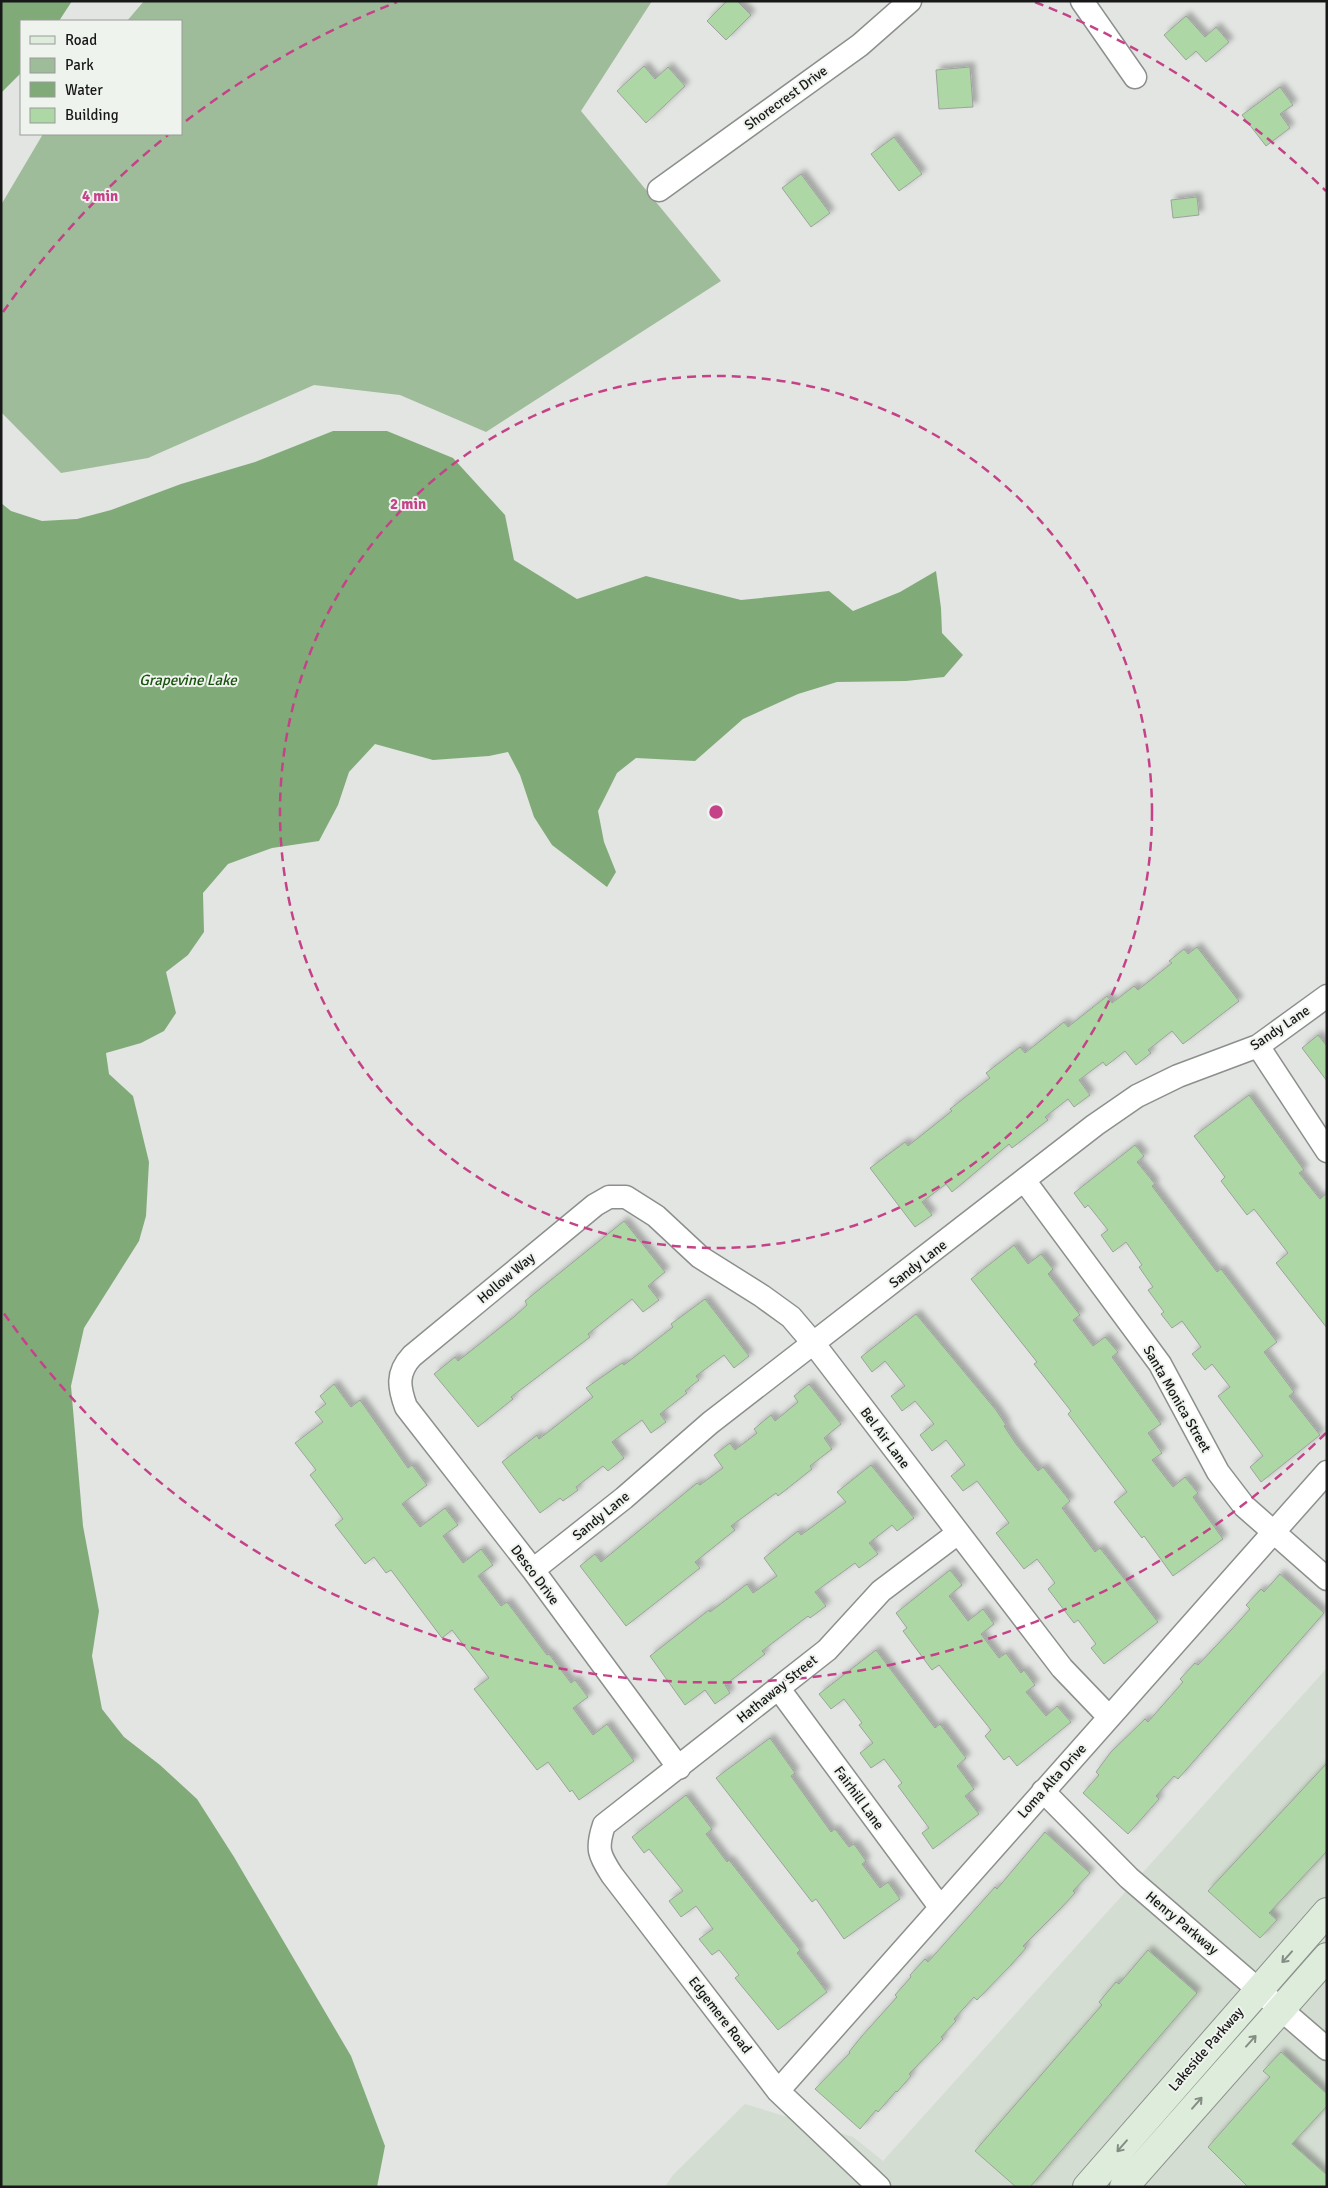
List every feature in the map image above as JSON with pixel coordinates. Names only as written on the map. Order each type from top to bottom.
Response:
[{"type":"street","name":"Shorecrest Drive","points":[[659,190],[860,45],[910,1]]},
{"type":"street","points":[[1082,1],[1135,77]]},
{"type":"street","name":"Sandy Lane","points":[[532,1570],[624,1498],[710,1423],[1024,1180],[1137,1096],[1178,1076],[1258,1046],[1327,996]]},
{"type":"street","points":[[1258,1046],[1327,1151]]},
{"type":"street","name":"Santa Monica Street","points":[[1024,1180],[1160,1364],[1218,1472],[1244,1506],[1327,1579]]},
{"type":"street","name":"Hollow Way","points":[[400,1379],[403,1366],[412,1356],[595,1205],[609,1197],[626,1197]]},
{"type":"street","name":"Bel Air Lane","points":[[626,1197],[656,1216],[700,1257],[762,1296],[790,1317],[814,1344],[1062,1668],[1109,1717]]},
{"type":"street","name":"Desco Drive","points":[[400,1379],[400,1393],[406,1407],[532,1570],[678,1768]]},
{"type":"street","name":"Loma Alta Drive","points":[[778,2091],[1327,1472]]},
{"type":"street","name":"Hathaway Street","points":[[598,1843],[604,1825],[827,1650],[881,1591],[958,1533]]},
{"type":"street","name":"Fairhill Lane","points":[[779,1688],[940,1907]]},
{"type":"street","name":"Henry Parkway","points":[[1043,1791],[1129,1878],[1327,2048]]},
{"type":"street","name":"Edgemere Road","points":[[598,1843],[603,1861],[612,1875],[778,2091],[879,2187]]},
{"type":"street","name":"Lakeside Parkway","points":[[1087,2187],[1258,1988],[1327,1912]]},
{"type":"street","name":"Lakeside Parkway","points":[[1124,2187],[1327,1957]]},
{"type":"street","name":"Edgemere Road","points":[[862,2172],[894,2187]]},
{"type":"shaded area","points":[[1327,1668],[1327,2187],[665,2187],[673,2175],[745,2104],[853,2137],[883,2161]]},
{"type":"green space","points":[[144,1],[652,1],[581,111],[721,281],[486,432],[400,395],[314,385],[148,458],[61,473],[1,412],[1,205],[42,135],[182,135],[182,20],[128,20]]},
{"type":"water","points":[[1,1],[72,1],[60,20],[20,20],[20,74],[1,93]]},
{"type":"water","name":"Grapevine Lake","points":[[333,431],[387,431],[453,458],[505,515],[514,560],[577,599],[646,576],[741,600],[829,591],[853,611],[900,592],[936,571],[942,633],[963,655],[944,677],[906,681],[837,682],[798,694],[743,719],[695,761],[636,758],[617,773],[598,811],[604,842],[616,872],[607,887],[552,845],[534,817],[520,775],[508,752],[489,756],[433,760],[375,744],[349,772],[338,805],[319,841],[272,848],[228,864],[203,893],[204,932],[188,955],[166,972],[176,1013],[164,1031],[141,1043],[106,1053],[109,1074],[133,1096],[149,1162],[146,1216],[139,1241],[84,1328],[71,1386],[83,1526],[99,1611],[92,1656],[102,1709],[124,1737],[160,1765],[197,1799],[234,1857],[351,2056],[385,2146],[377,2187],[1,2187],[1,503],[11,511],[42,521],[77,519],[111,510],[181,484],[255,462]]},
{"type":"building","points":[[727,1],[737,1],[751,15],[726,40],[707,21]]},
{"type":"building","points":[[1186,16],[1205,37],[1216,27],[1229,42],[1206,62],[1196,51],[1186,60],[1164,35]]},
{"type":"building","points":[[644,66],[655,79],[668,67],[685,86],[646,123],[617,91]]},
{"type":"building","points":[[970,67],[973,107],[939,109],[936,70]]},
{"type":"building","points":[[1280,87],[1293,105],[1280,114],[1290,128],[1266,146],[1242,115]]},
{"type":"building","points":[[894,137],[922,174],[899,191],[871,154]]},
{"type":"building","points":[[801,174],[830,213],[811,227],[782,188]]},
{"type":"building","points":[[1197,197],[1199,215],[1173,218],[1171,200]]},
{"type":"building","points":[[1197,947],[1239,1001],[1183,1044],[1172,1031],[1148,1050],[1151,1053],[1136,1065],[1125,1051],[1106,1066],[1103,1062],[1079,1080],[1090,1095],[1074,1107],[1068,1099],[1045,1117],[1048,1120],[1012,1148],[1009,1144],[952,1192],[946,1184],[922,1202],[932,1215],[915,1227],[870,1168],[905,1142],[908,1146],[952,1111],[950,1109],[990,1078],[986,1073],[1020,1047],[1025,1053],[1064,1022],[1068,1027],[1107,996],[1112,1003],[1134,986],[1138,990],[1172,963],[1169,961],[1184,949],[1188,954]]},
{"type":"building","points":[[1318,1035],[1327,1046],[1327,1081],[1302,1048]]},
{"type":"building","points":[[1249,1095],[1304,1170],[1299,1173],[1320,1199],[1327,1193],[1327,1328],[1276,1263],[1288,1253],[1254,1209],[1247,1215],[1221,1181],[1225,1177],[1194,1136]]},
{"type":"building","points":[[1135,1145],[1144,1156],[1137,1162],[1155,1184],[1152,1186],[1217,1272],[1221,1269],[1277,1342],[1264,1352],[1294,1392],[1289,1396],[1320,1435],[1261,1482],[1250,1467],[1263,1456],[1218,1396],[1230,1387],[1212,1364],[1205,1370],[1192,1354],[1201,1347],[1182,1321],[1172,1328],[1161,1314],[1164,1312],[1148,1290],[1153,1287],[1139,1267],[1142,1265],[1126,1242],[1113,1252],[1101,1235],[1108,1230],[1088,1205],[1085,1208],[1074,1193]]},
{"type":"building","points":[[624,1221],[665,1272],[648,1286],[659,1300],[643,1312],[632,1299],[588,1334],[590,1337],[511,1397],[513,1399],[478,1427],[434,1374],[455,1357],[458,1361],[515,1316],[527,1305],[525,1301]]},
{"type":"building","points":[[1014,1245],[1028,1264],[1041,1254],[1053,1269],[1048,1274],[1080,1315],[1073,1320],[1093,1346],[1105,1337],[1118,1352],[1112,1357],[1161,1424],[1148,1433],[1162,1453],[1152,1460],[1173,1487],[1185,1477],[1198,1493],[1193,1497],[1223,1539],[1173,1576],[1144,1536],[1142,1538],[1114,1502],[1127,1492],[1068,1414],[1071,1411],[1034,1364],[1037,1362],[971,1279]]},
{"type":"building","points":[[705,1299],[749,1356],[734,1368],[724,1355],[696,1376],[699,1380],[685,1391],[687,1393],[660,1414],[666,1422],[651,1433],[642,1420],[612,1442],[624,1458],[608,1471],[603,1466],[576,1487],[578,1490],[563,1501],[560,1498],[540,1513],[502,1462],[537,1435],[539,1439],[593,1397],[586,1388],[622,1363],[624,1365],[673,1327],[671,1324]]},
{"type":"building","points":[[916,1314],[996,1410],[1016,1444],[1038,1471],[1043,1467],[1070,1501],[1062,1508],[1095,1552],[1100,1548],[1158,1622],[1104,1664],[1091,1648],[1096,1644],[1078,1620],[1074,1623],[1048,1589],[1055,1583],[1037,1559],[1024,1569],[996,1533],[1009,1523],[977,1481],[963,1491],[951,1476],[965,1465],[946,1440],[932,1451],[920,1435],[934,1424],[915,1401],[902,1411],[891,1396],[905,1386],[885,1361],[872,1372],[861,1357]]},
{"type":"building","points":[[334,1384],[351,1407],[360,1400],[408,1468],[412,1465],[427,1485],[402,1504],[420,1527],[445,1508],[458,1525],[443,1536],[463,1563],[481,1549],[493,1565],[478,1576],[501,1606],[507,1602],[547,1655],[549,1654],[571,1683],[575,1680],[588,1697],[573,1708],[593,1735],[607,1724],[634,1761],[579,1800],[572,1790],[570,1792],[548,1762],[537,1770],[474,1689],[489,1678],[452,1630],[442,1638],[391,1570],[386,1573],[374,1557],[365,1564],[335,1525],[343,1519],[310,1475],[316,1470],[295,1443],[323,1422],[315,1412],[326,1404],[320,1396]]},
{"type":"building","points":[[809,1384],[841,1424],[824,1438],[832,1449],[810,1466],[812,1469],[778,1496],[776,1493],[731,1526],[735,1530],[695,1562],[700,1568],[626,1626],[580,1566],[595,1554],[601,1562],[697,1483],[700,1485],[723,1468],[714,1455],[730,1443],[735,1450],[757,1433],[754,1429],[771,1415],[775,1421],[798,1402],[794,1396]]},
{"type":"building","points":[[871,1465],[914,1518],[897,1531],[892,1525],[869,1543],[878,1554],[859,1568],[855,1563],[815,1592],[826,1606],[810,1618],[808,1616],[762,1651],[765,1654],[725,1685],[730,1693],[715,1704],[705,1690],[685,1705],[650,1656],[709,1610],[710,1612],[747,1584],[753,1593],[777,1576],[764,1558],[798,1531],[801,1535],[846,1502],[837,1492]]},
{"type":"building","points":[[950,1570],[962,1585],[949,1596],[968,1621],[983,1609],[994,1624],[981,1634],[999,1658],[1006,1653],[1021,1673],[1024,1670],[1035,1685],[1026,1692],[1046,1716],[1057,1706],[1071,1722],[1017,1766],[1009,1756],[1004,1760],[985,1736],[991,1730],[939,1665],[932,1670],[903,1631],[907,1628],[896,1613]]},
{"type":"building","points":[[1280,1574],[1324,1613],[1178,1779],[1174,1776],[1156,1796],[1159,1799],[1128,1834],[1083,1793],[1099,1775],[1096,1772],[1111,1752],[1145,1719],[1148,1722],[1183,1682],[1180,1679],[1195,1663],[1198,1665],[1250,1609],[1246,1605],[1261,1589],[1264,1592]]},
{"type":"building","points":[[876,1650],[935,1728],[940,1724],[966,1758],[957,1766],[974,1789],[965,1796],[979,1814],[933,1849],[922,1833],[929,1828],[898,1786],[902,1783],[884,1759],[871,1768],[860,1753],[873,1743],[859,1725],[862,1723],[844,1699],[831,1709],[819,1694]]},
{"type":"building","points":[[770,1738],[795,1773],[791,1776],[831,1832],[835,1829],[849,1847],[854,1844],[866,1861],[862,1864],[880,1888],[888,1882],[900,1899],[844,1939],[816,1899],[812,1902],[716,1778]]},
{"type":"building","points":[[1327,1763],[1327,1851],[1269,1913],[1277,1920],[1260,1938],[1208,1891]]},
{"type":"building","points":[[686,1795],[712,1829],[706,1834],[727,1862],[729,1860],[800,1950],[797,1953],[827,1992],[778,2030],[735,1978],[739,1975],[719,1950],[712,1955],[699,1939],[713,1929],[696,1906],[681,1917],[669,1901],[683,1891],[649,1849],[644,1853],[632,1837]]},
{"type":"building","points":[[1045,1832],[1090,1873],[1073,1891],[1075,1893],[1023,1946],[1026,1948],[1011,1965],[977,2000],[974,1997],[954,2019],[956,2021],[941,2037],[943,2039],[909,2074],[911,2076],[897,2092],[878,2112],[876,2110],[860,2129],[815,2089],[850,2053],[862,2036],[897,1997],[895,1995],[911,1977],[910,1975],[925,1959],[928,1962],[995,1887],[997,1889]]},
{"type":"building","points":[[1148,1950],[1197,1993],[1030,2187],[1016,2187],[975,2151],[1102,2005],[1099,2002],[1116,1982],[1119,1984]]},
{"type":"building","points":[[1281,2052],[1327,2094],[1327,2106],[1292,2144],[1327,2175],[1327,2187],[1248,2187],[1208,2147],[1270,2077],[1263,2071]]}]
